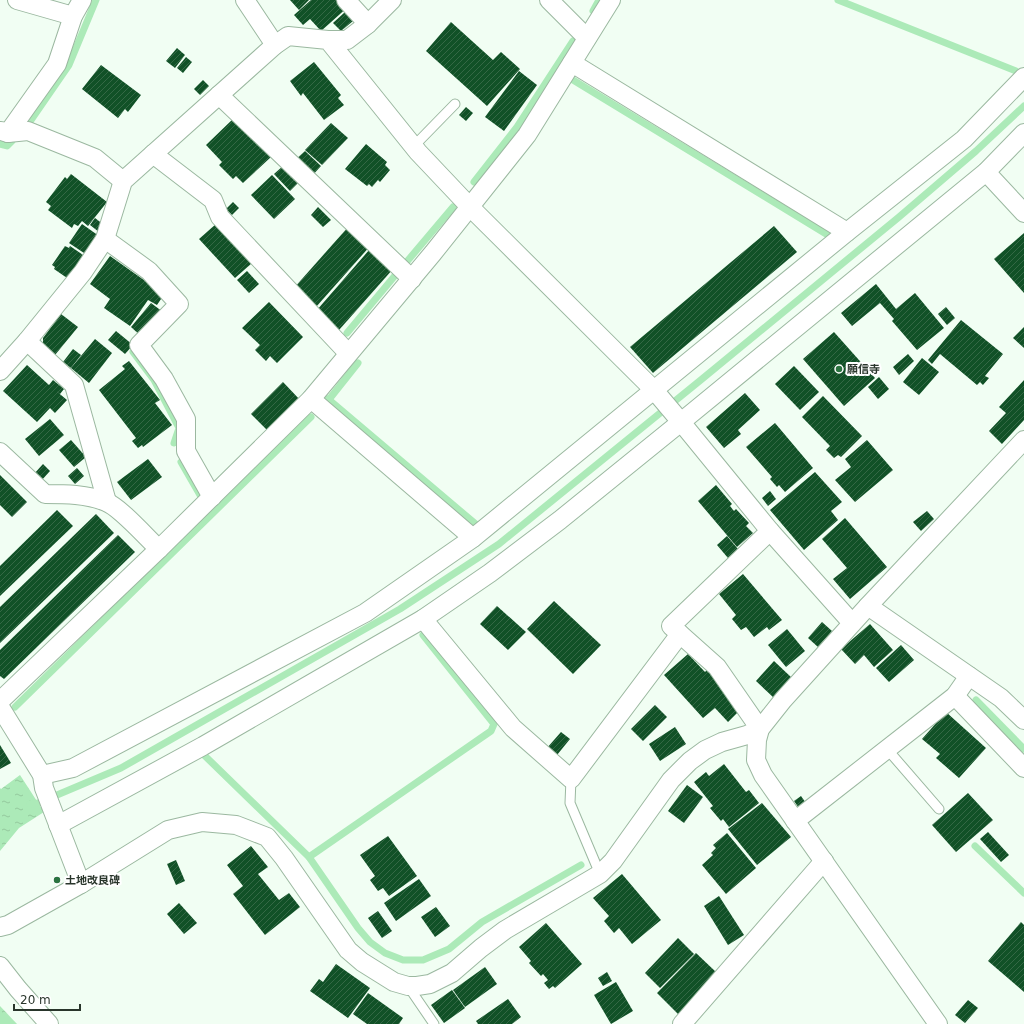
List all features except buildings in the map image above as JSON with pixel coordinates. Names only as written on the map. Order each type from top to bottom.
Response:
[{"type":"street","points":[[17,0],[73,16]]},
{"type":"street","points":[[4,132],[57,64],[73,16],[82,0]]},
{"type":"street","points":[[245,0],[275,45]]},
{"type":"street","points":[[346,0],[368,24]]},
{"type":"street","points":[[0,371],[27,341],[83,272],[105,239],[123,181],[275,45],[288,36],[328,40],[347,40],[368,24],[392,0]]},
{"type":"street","points":[[549,0],[587,38]]},
{"type":"street","points":[[0,701],[159,549],[311,399],[471,208],[528,135],[611,0]]},
{"type":"street","points":[[328,40],[413,146],[471,208],[656,393],[770,531],[852,623]]},
{"type":"street","points":[[572,63],[848,232]]},
{"type":"street","points":[[43,782],[73,768],[365,613],[473,538],[656,393],[848,232],[964,139],[1024,78]]},
{"type":"street","points":[[219,95],[412,278]]},
{"type":"street","points":[[4,132],[28,131],[95,158],[123,181]]},
{"type":"street","points":[[56,822],[203,746],[423,619],[490,573],[554,525],[679,420],[986,172],[1024,133]]},
{"type":"street","points":[[153,154],[213,200],[220,217],[348,354]]},
{"type":"street","points":[[986,172],[1024,213]]},
{"type":"street","points":[[105,239],[149,271],[179,304],[139,345],[164,379],[186,419],[186,451],[212,497]]},
{"type":"street","points":[[27,341],[74,385],[107,502]]},
{"type":"street","points":[[311,399],[473,538]]},
{"type":"street","points":[[938,1024],[763,775],[756,760],[757,740],[760,730],[783,700],[852,623],[1024,440]]},
{"type":"street","points":[[0,452],[45,494],[74,495],[107,502],[120,511],[159,549]]},
{"type":"street","points":[[760,730],[717,667],[671,626],[770,531]]},
{"type":"street","points":[[868,606],[1001,698],[1024,720]]},
{"type":"street","points":[[423,619],[513,728],[571,779],[680,634]]},
{"type":"street","points":[[795,821],[955,696],[969,676]]},
{"type":"street","points":[[955,696],[1024,768]]},
{"type":"street","points":[[0,707],[43,782],[56,822],[81,884]]},
{"type":"street","points":[[0,927],[8,925],[81,884],[168,830],[202,822],[236,825],[267,837],[284,858],[348,950],[362,962],[394,982],[408,986],[430,984],[452,973],[481,948],[506,930],[600,874],[613,862],[671,780],[690,761],[705,750],[722,742],[760,730]]},
{"type":"street","points":[[682,1024],[824,861]]},
{"type":"street","points":[[0,966],[49,1024]]},
{"type":"lane","points":[[413,146],[455,104]]},
{"type":"lane","points":[[887,749],[939,809]]},
{"type":"lane","points":[[571,779],[570,803],[600,874]]},
{"type":"lane","points":[[408,986],[434,1024]]},
{"type":"water","points":[[20,775],[44,812],[19,828],[0,851],[0,788],[1,789]]},
{"type":"water","points":[[0,1006],[17,1024],[0,1024]]},
{"type":"waterway","points":[[29,123],[69,65],[96,0]]},
{"type":"waterway","points":[[593,11],[599,0]]},
{"type":"waterway","points":[[838,0],[1016,71]]},
{"type":"waterway","points":[[474,182],[517,127],[573,41]]},
{"type":"waterway","points":[[573,80],[831,237]]},
{"type":"waterway","points":[[30,804],[38,803],[121,768],[400,609],[499,544],[899,217],[976,151],[1024,106]]},
{"type":"waterway","points":[[0,144],[7,146],[12,141]]},
{"type":"waterway","points":[[404,265],[453,207]]},
{"type":"waterway","points":[[347,333],[398,272]]},
{"type":"waterway","points":[[133,352],[154,380],[179,428],[174,443]]},
{"type":"waterway","points":[[327,402],[358,363]]},
{"type":"waterway","points":[[328,399],[478,526]]},
{"type":"waterway","points":[[15,707],[311,417]]},
{"type":"waterway","points":[[181,462],[200,495]]},
{"type":"waterway","points":[[309,857],[491,731],[494,724],[423,635]]},
{"type":"waterway","points":[[976,700],[1024,749]]},
{"type":"waterway","points":[[205,756],[309,857],[358,928],[370,942],[385,953],[403,960],[423,960],[449,949],[482,922],[581,865]]},
{"type":"waterway","points":[[975,846],[1024,893]]},
{"type":"place","name":"願信寺","points":[[839,369]]},
{"type":"place","name":"土地改良碑","points":[[57,880]]}]
